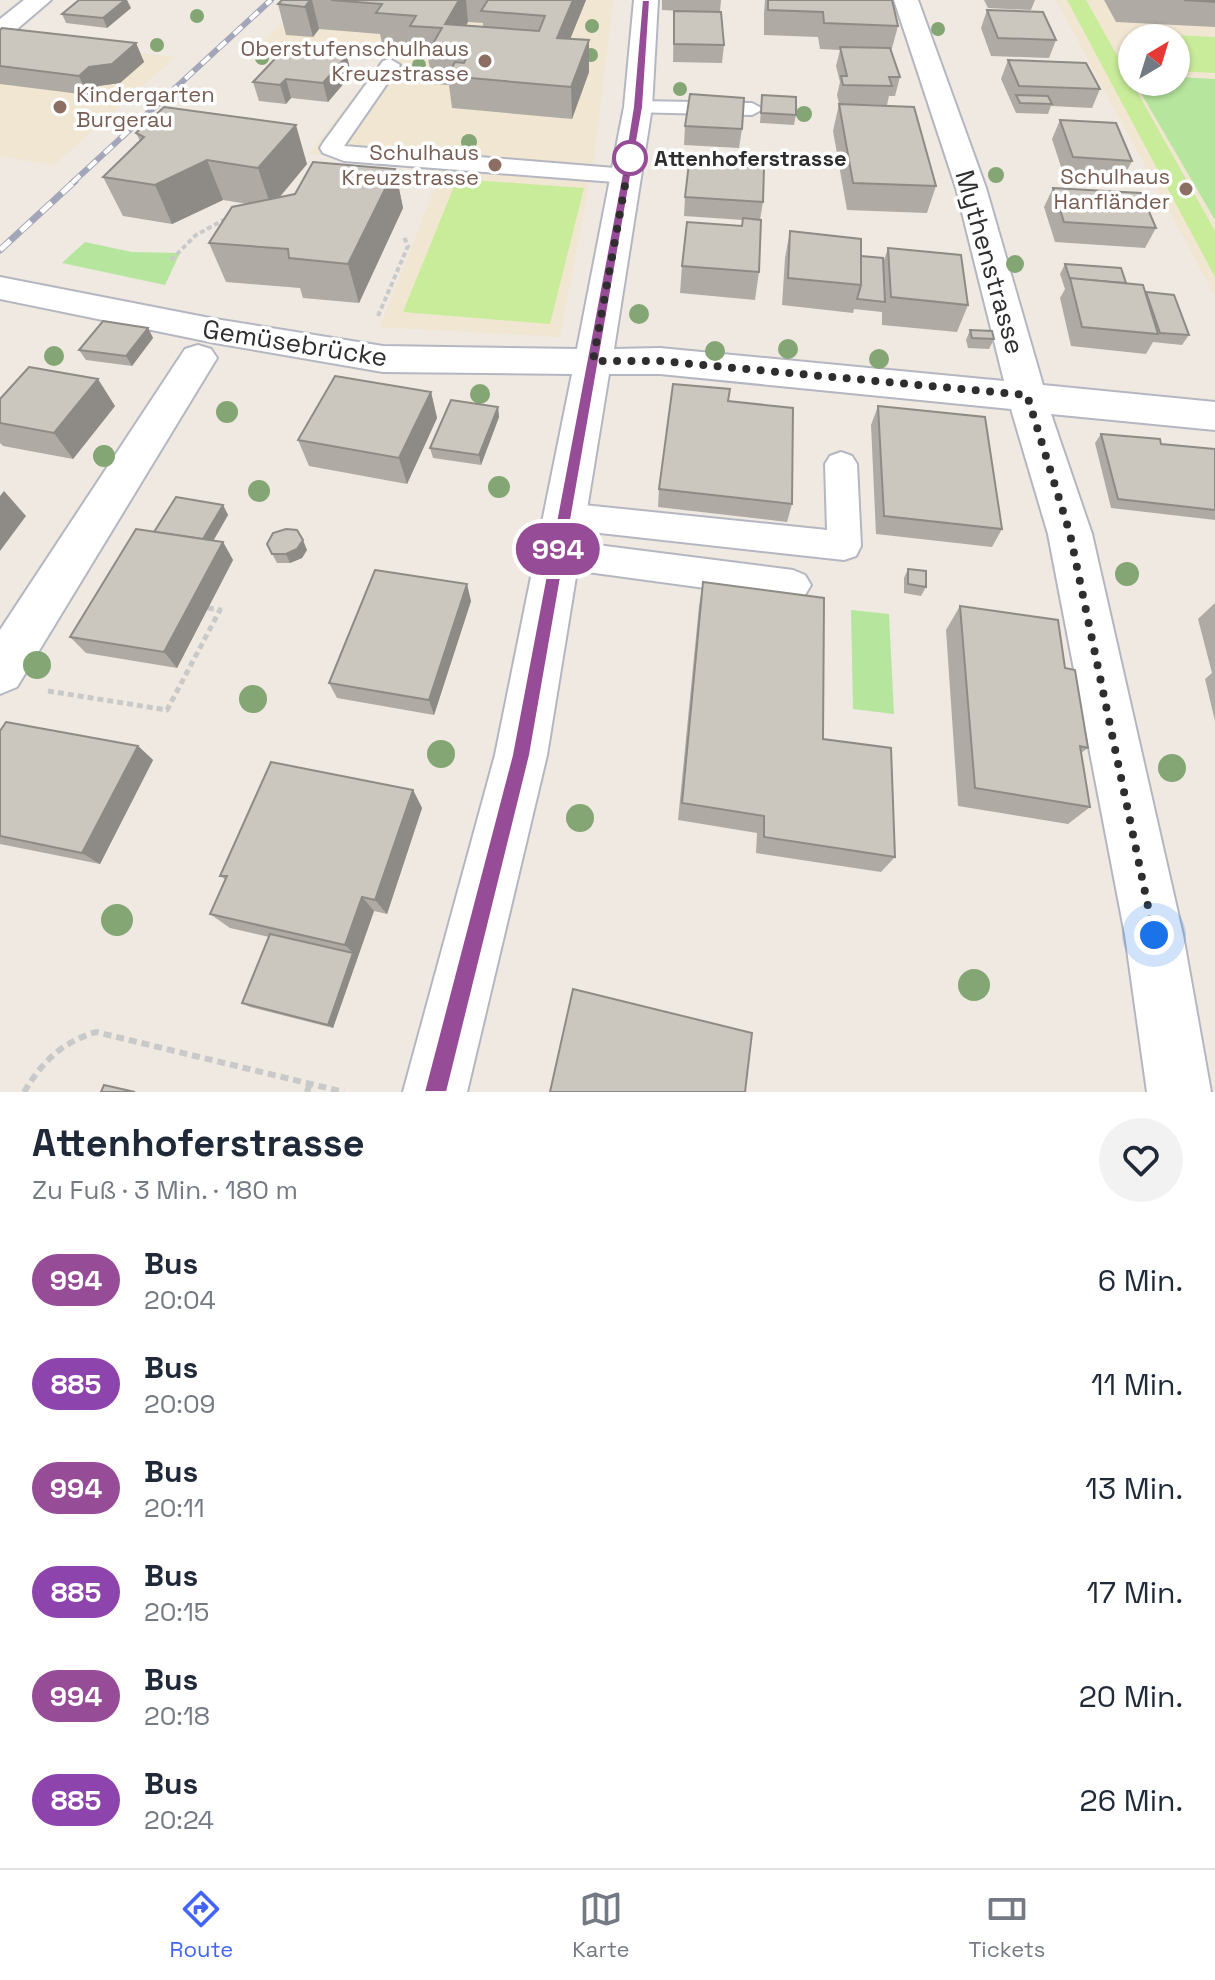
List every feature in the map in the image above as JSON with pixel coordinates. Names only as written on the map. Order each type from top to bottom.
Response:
[{"type":"street","points":[[0,31],[39,0]]},
{"type":"street","points":[[435,1092],[521,755],[627,176],[638,107],[646,0]]},
{"type":"street","name":"Mythenstrasse","points":[[906,0],[971,188],[1027,395],[1070,534],[1154,935],[1179,1092]]},
{"type":"street","name":"Gemüsebrücke","points":[[10,290],[215,331],[383,359],[593,361]]},
{"type":"street","points":[[2,665],[198,358]]},
{"type":"street","points":[[593,361],[660,361],[1215,416]]},
{"type":"lane","points":[[390,65],[331,148],[344,154],[627,176]]},
{"type":"lane","points":[[638,107],[752,109]]},
{"type":"lane","points":[[561,535],[844,546],[841,464]]},
{"type":"lane","points":[[561,535],[793,585]]},
{"type":"path","points":[[171,260],[196,235],[226,218],[239,215]]},
{"type":"path","points":[[361,355],[408,246],[404,237]]},
{"type":"path","points":[[46,691],[167,710],[220,610],[208,608]]},
{"type":"path","points":[[24,1092],[43,1059],[75,1038],[96,1032],[308,1088],[344,1092]]},
{"type":"shaded area","name":"Schulhaus Kreuzstrasse","points":[[305,0],[613,0],[594,159],[560,337],[380,327],[442,170],[309,154],[383,59],[260,45]]},
{"type":"shaded area","name":"Schulhaus Hanfländer","points":[[1056,0],[1215,0],[1215,296]]},
{"type":"shaded area","name":"Kindergarten Burgerau","points":[[4,37],[175,57],[54,165],[0,156],[0,41]]},
{"type":"green space","points":[[1067,0],[1086,0],[1118,57],[1118,95]]},
{"type":"green space","points":[[1190,36],[1215,37],[1215,73],[1190,72]]},
{"type":"green space","points":[[1190,78],[1215,79],[1215,220],[1143,96],[1190,96]]},
{"type":"green space","points":[[1118,96],[1140,96],[1215,231],[1215,277]]},
{"type":"green space","points":[[457,179],[584,188],[550,324],[403,312]]},
{"type":"green space","points":[[85,242],[132,252],[180,253],[165,285],[62,263]]},
{"type":"green space","points":[[851,610],[889,614],[894,714],[853,709]]},
{"type":"building","points":[[79,0],[125,0],[103,18],[62,14]]},
{"type":"building","points":[[282,0],[310,0],[305,7],[278,4]]},
{"type":"building","points":[[331,0],[459,0],[445,24],[539,31],[545,16],[481,11],[488,0],[573,0],[557,38],[589,40],[571,87],[447,76],[455,62],[464,63],[467,56],[428,52],[442,28],[410,26],[416,16],[376,13],[382,4]]},
{"type":"building","points":[[768,0],[892,0],[898,26],[824,23],[823,12],[768,10]]},
{"type":"building","points":[[987,10],[1043,12],[1056,40],[998,38]]},
{"type":"building","points":[[674,11],[721,12],[724,45],[674,44]]},
{"type":"building","points":[[2,28],[136,43],[112,64],[89,67],[79,76],[0,66]]},
{"type":"building","points":[[288,45],[334,50],[331,54],[347,56],[323,83],[286,79],[280,85],[253,82]]},
{"type":"building","points":[[840,47],[890,48],[900,77],[889,77],[892,86],[843,85],[841,76],[847,76]]},
{"type":"building","points":[[1008,60],[1086,63],[1100,89],[1019,86]]},
{"type":"building","points":[[690,94],[744,98],[742,129],[685,126]]},
{"type":"building","points":[[762,95],[796,97],[796,115],[761,113]]},
{"type":"building","points":[[1016,95],[1048,96],[1052,104],[1020,103]]},
{"type":"building","points":[[839,104],[914,107],[936,186],[853,183]]},
{"type":"building","points":[[164,107],[296,125],[258,168],[207,160],[155,185],[103,177],[144,137],[136,133]]},
{"type":"building","points":[[1060,120],[1116,123],[1132,161],[1073,157]]},
{"type":"building","points":[[313,162],[395,169],[348,264],[289,258],[288,249],[209,243],[232,207],[295,194]]},
{"type":"building","points":[[689,163],[764,168],[763,202],[685,197]]},
{"type":"building","points":[[1053,188],[1141,193],[1156,228],[1064,222]]},
{"type":"building","points":[[743,218],[761,220],[759,272],[682,266],[687,222],[742,226]]},
{"type":"building","points":[[790,231],[861,239],[861,285],[788,278]]},
{"type":"building","points":[[888,248],[961,255],[968,305],[891,297]]},
{"type":"building","points":[[861,256],[883,258],[885,302],[857,299],[861,285]]},
{"type":"building","points":[[1065,264],[1121,268],[1126,283],[1070,279]]},
{"type":"building","points":[[1070,278],[1143,285],[1158,334],[1082,327]]},
{"type":"building","points":[[1146,292],[1174,295],[1189,335],[1160,333]]},
{"type":"building","points":[[103,321],[148,328],[126,356],[79,350]]},
{"type":"building","points":[[970,330],[992,331],[994,339],[972,338]]},
{"type":"building","points":[[29,367],[98,379],[54,433],[0,423],[0,399]]},
{"type":"building","points":[[335,376],[431,392],[399,458],[298,440]]},
{"type":"building","points":[[673,384],[730,389],[728,401],[793,408],[792,504],[659,489]]},
{"type":"building","points":[[451,400],[498,407],[479,455],[430,448]]},
{"type":"building","points":[[878,406],[985,417],[1002,529],[884,516]]},
{"type":"building","points":[[1101,434],[1160,439],[1161,444],[1215,449],[1215,510],[1118,499]]},
{"type":"building","points":[[176,497],[223,505],[203,539],[154,532]]},
{"type":"building","points":[[136,529],[223,542],[164,652],[70,637]]},
{"type":"building","points":[[297,530],[303,540],[297,549],[286,554],[272,554],[267,544],[273,533]]},
{"type":"building","points":[[908,569],[926,571],[926,587],[908,584]]},
{"type":"building","points":[[375,570],[467,584],[429,700],[329,683]]},
{"type":"building","points":[[703,582],[824,598],[823,739],[891,748],[895,857],[764,837],[764,816],[682,803]]},
{"type":"building","points":[[960,606],[1058,620],[1065,668],[1075,670],[1088,748],[1080,746],[1090,807],[975,788]]},
{"type":"building","points":[[6,722],[138,746],[82,853],[0,836],[0,731]]},
{"type":"building","points":[[271,762],[413,790],[375,900],[362,897],[345,945],[210,914],[227,876],[220,876]]},
{"type":"building","points":[[270,934],[353,953],[328,1025],[242,1003]]},
{"type":"building","points":[[573,989],[752,1033],[745,1092],[550,1092]]},
{"type":"building","points":[[104,1085],[135,1092],[101,1092]]},
{"type":"railway","points":[[72,183],[271,0]]},
{"type":"railway","points":[[0,250],[75,181]]},
{"type":"bus line","name":"994","points":[[435,1092],[521,755],[629,163],[638,107],[646,0]]},
{"type":"place","name":"Oberstufenschulhaus Kreuzstrasse","points":[[485,61]]},
{"type":"place","name":"Kindergarten Burgerau","points":[[60,107]]},
{"type":"place","name":"Attenhoferstrasse","points":[[630,158]]},
{"type":"place","name":"Schulhaus Kreuzstrasse","points":[[495,165]]},
{"type":"place","name":"Schulhaus Hanfländer","points":[[1186,189]]},
{"type":"route","points":[[630,158],[593,361],[660,361],[1027,395],[1070,534],[1154,935]]}]
